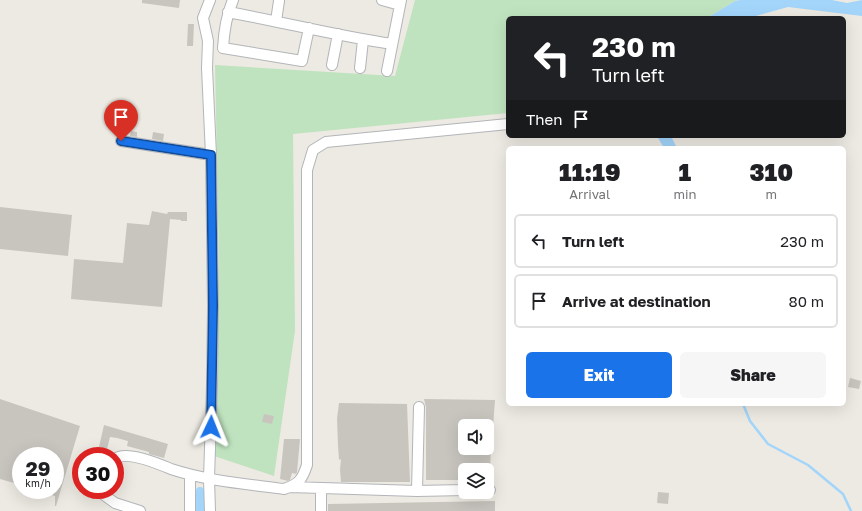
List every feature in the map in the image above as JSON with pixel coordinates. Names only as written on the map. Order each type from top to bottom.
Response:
[{"type":"street","points":[[210,0],[203,18],[208,41],[207,68],[211,155],[213,314],[209,479],[210,511]]},
{"type":"street","points":[[233,0],[225,25],[223,48],[302,61],[309,28]]},
{"type":"street","points":[[276,21],[279,0]]},
{"type":"street","points":[[382,0],[400,2],[387,71]]},
{"type":"street","points":[[228,12],[363,40],[392,44]]},
{"type":"street","points":[[332,65],[338,34]]},
{"type":"street","points":[[360,68],[363,40]]},
{"type":"street","points":[[290,487],[294,486],[302,478],[307,465],[307,170],[313,150],[326,142],[506,124]]},
{"type":"street","points":[[121,141],[211,155]]},
{"type":"street","points":[[417,490],[419,407]]},
{"type":"street","points":[[124,456],[131,456],[147,460],[190,476],[284,488],[458,490]]},
{"type":"street","points":[[190,476],[190,511]]},
{"type":"street","points":[[321,488],[321,511]]},
{"type":"street","points":[[109,499],[115,504],[140,511]]},
{"type":"green space","points":[[415,0],[740,0],[735,1],[710,16],[506,16],[506,113],[293,134],[295,331],[274,476],[214,456],[219,264],[215,65],[395,76]]},
{"type":"water","points":[[832,0],[847,3],[862,0],[862,16],[788,7],[756,16],[710,16],[735,1]]},
{"type":"water","points":[[658,138],[672,138],[676,146],[663,146]]},
{"type":"building","points":[[142,0],[180,0],[179,8],[142,3]]},
{"type":"building","points":[[188,24],[194,24],[193,46],[187,46]]},
{"type":"building","points":[[119,127],[125,127],[125,135],[118,135]]},
{"type":"building","points":[[131,131],[137,132],[137,137],[130,136]]},
{"type":"building","points":[[153,132],[164,134],[163,141],[152,139]]},
{"type":"building","points":[[0,207],[72,215],[68,256],[0,249]]},
{"type":"building","points":[[152,211],[167,214],[168,212],[187,212],[187,221],[170,219],[162,307],[71,299],[74,259],[123,263],[127,223],[149,225]]},
{"type":"building","points":[[850,378],[861,381],[859,389],[848,387]]},
{"type":"building","points":[[0,399],[80,426],[74,447],[72,447],[72,453],[64,479],[64,447],[12,447],[12,482],[0,479]]},
{"type":"building","points":[[424,399],[495,400],[494,419],[458,419],[458,455],[491,455],[490,463],[458,463],[458,480],[426,480],[426,407]]},
{"type":"building","points":[[339,403],[407,404],[410,482],[341,482],[341,459],[339,460],[337,419]]},
{"type":"building","points":[[264,414],[274,416],[272,424],[262,422]]},
{"type":"building","points":[[104,425],[168,444],[164,458],[127,446],[128,441],[117,438],[110,437],[108,447],[99,447]]},
{"type":"building","points":[[284,439],[300,439],[297,472],[296,474],[292,473],[290,480],[288,481],[280,479]]},
{"type":"building","points":[[658,492],[669,493],[668,504],[657,503]]},
{"type":"building","points":[[55,499],[58,499],[56,506]]},
{"type":"building","points":[[495,501],[495,511],[328,511],[328,504]]},
{"type":"waterway","points":[[744,406],[750,421],[768,444],[808,465],[843,494],[851,511]]},
{"type":"waterway","points":[[200,491],[200,511]]},
{"type":"route","points":[[121,141],[211,155],[213,306],[211,427]]}]
